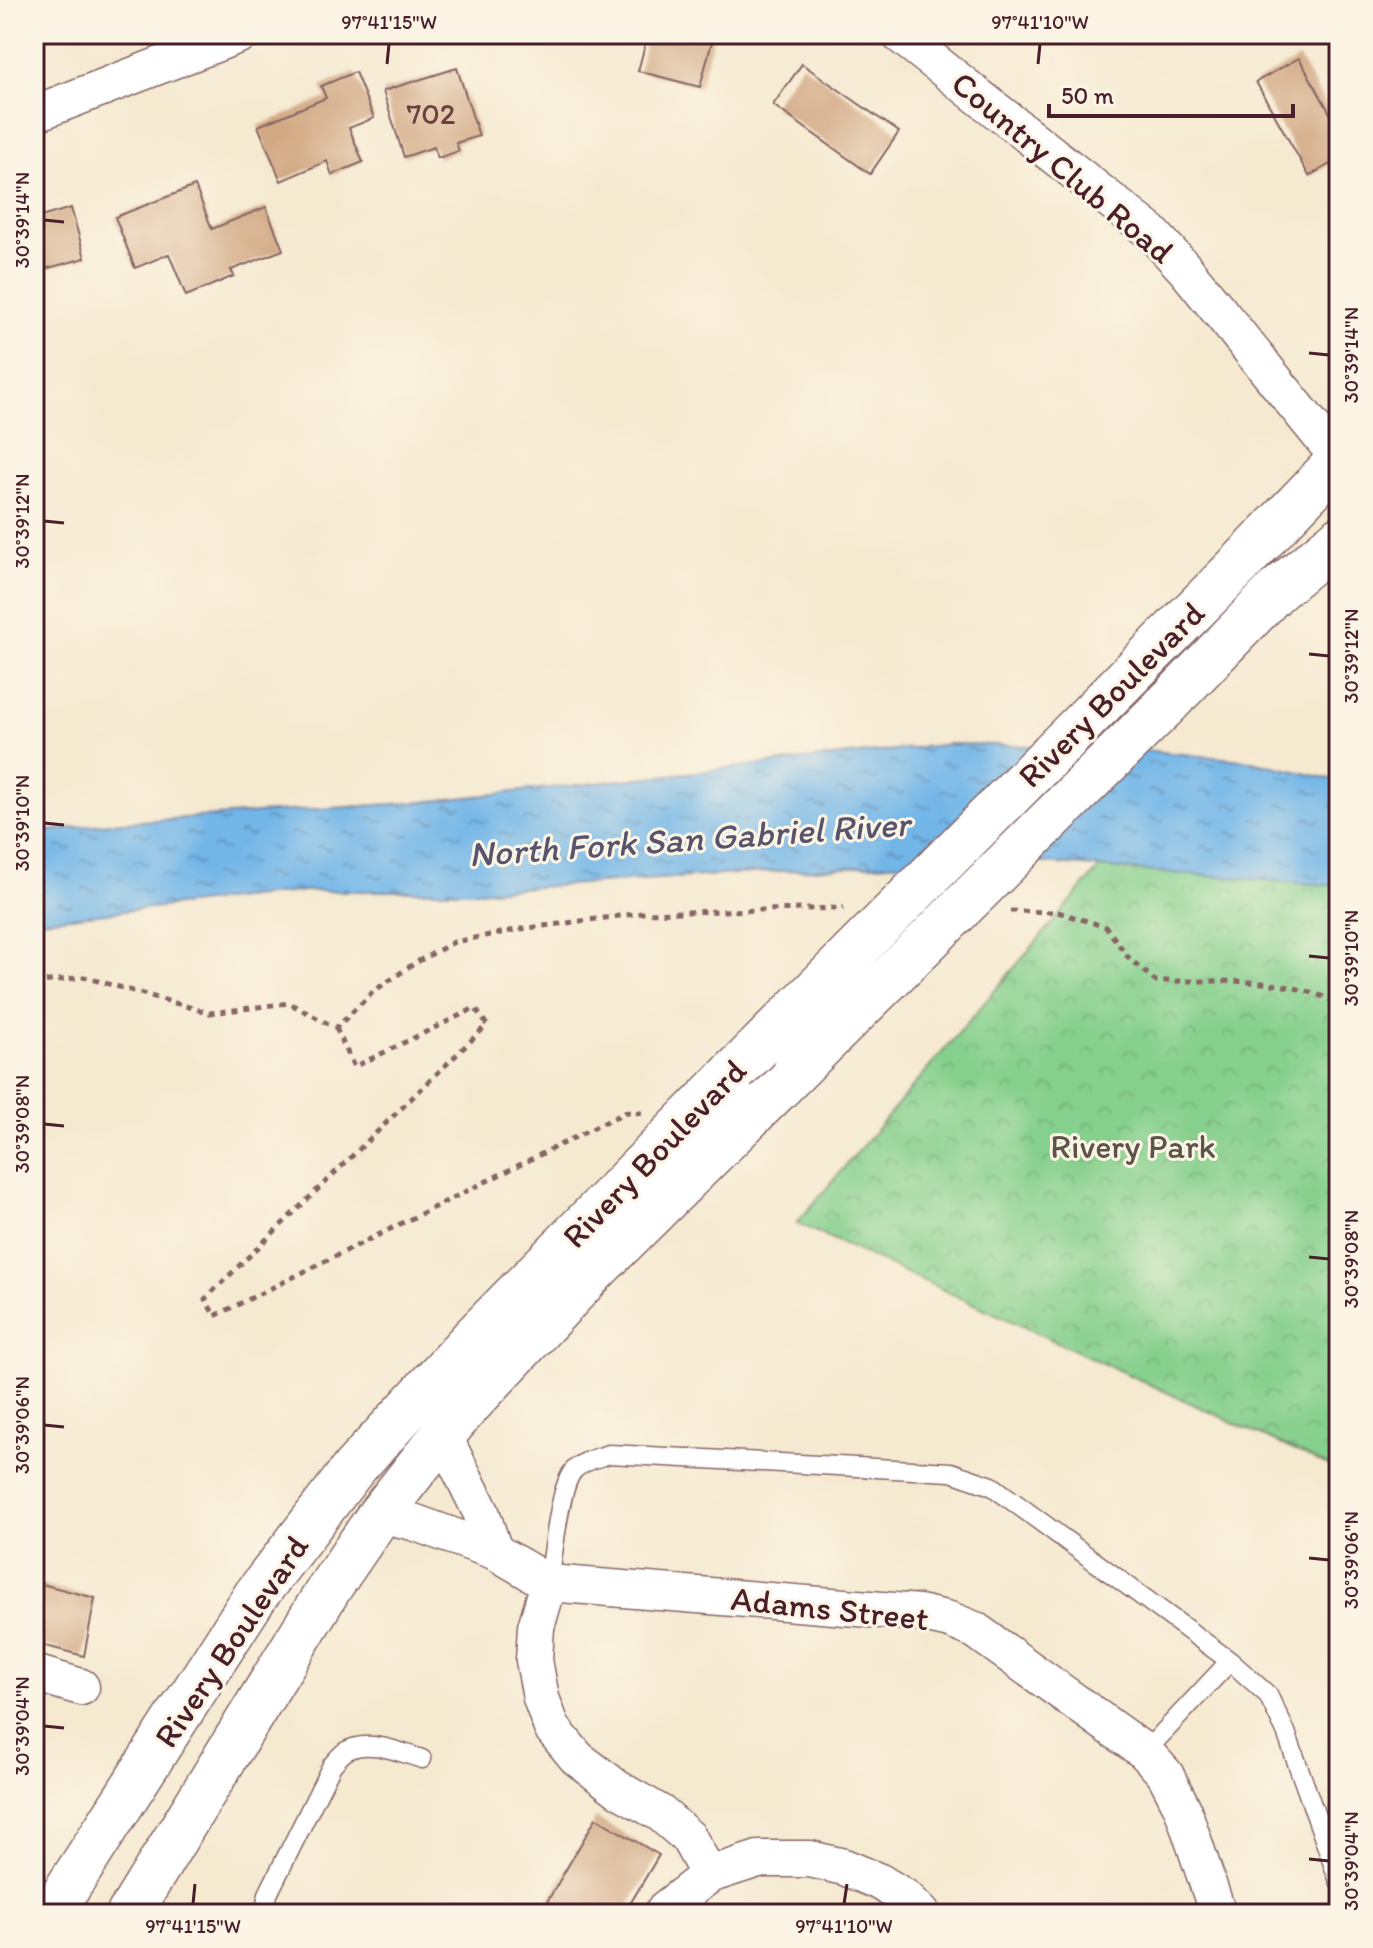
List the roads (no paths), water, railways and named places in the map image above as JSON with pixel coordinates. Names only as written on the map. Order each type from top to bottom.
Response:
[{"type":"street","points":[[34,114],[241,34]]},
{"type":"street","name":"Country Club Road","points":[[899,34],[1151,232],[1185,269],[1339,459]]},
{"type":"street","name":"Rivery Boulevard","points":[[51,1914],[256,1595],[354,1468],[471,1340],[1239,565],[1339,459]]},
{"type":"street","name":"Rivery Boulevard","points":[[129,1914],[330,1587],[380,1514],[464,1410],[592,1273],[1168,703],[1275,592],[1339,539]]},
{"type":"street","points":[[443,1435],[481,1512],[494,1551]]},
{"type":"street","name":"Adams Street","points":[[380,1514],[424,1525],[494,1551],[549,1583],[919,1613],[975,1630],[1145,1752],[1165,1774],[1182,1807],[1218,1914]]},
{"type":"street","points":[[549,1583],[536,1627],[534,1660],[541,1698],[552,1728],[577,1758],[618,1789],[660,1813],[688,1837],[709,1875]]},
{"type":"street","points":[[34,1673],[81,1687]]},
{"type":"street","points":[[662,1914],[709,1875],[758,1859],[810,1859],[844,1867],[880,1882],[906,1898],[922,1914]]},
{"type":"lane","points":[[549,1583],[564,1488],[573,1471],[588,1461],[609,1454],[951,1472],[992,1486],[1230,1661],[1268,1695],[1286,1732],[1339,1881]]},
{"type":"lane","points":[[1145,1752],[1230,1661]]},
{"type":"lane","points":[[268,1914],[265,1909],[268,1894],[332,1765],[347,1750],[366,1746],[388,1748],[422,1759]]},
{"type":"water","name":"North Fork San Gabriel River","points":[[950,744],[1123,748],[1252,761],[1339,781],[1339,886],[980,858],[476,891],[305,891],[34,921],[34,833],[110,823],[422,802]]},
{"type":"park label","name":"Rivery Park","points":[[1133,1146]]}]
